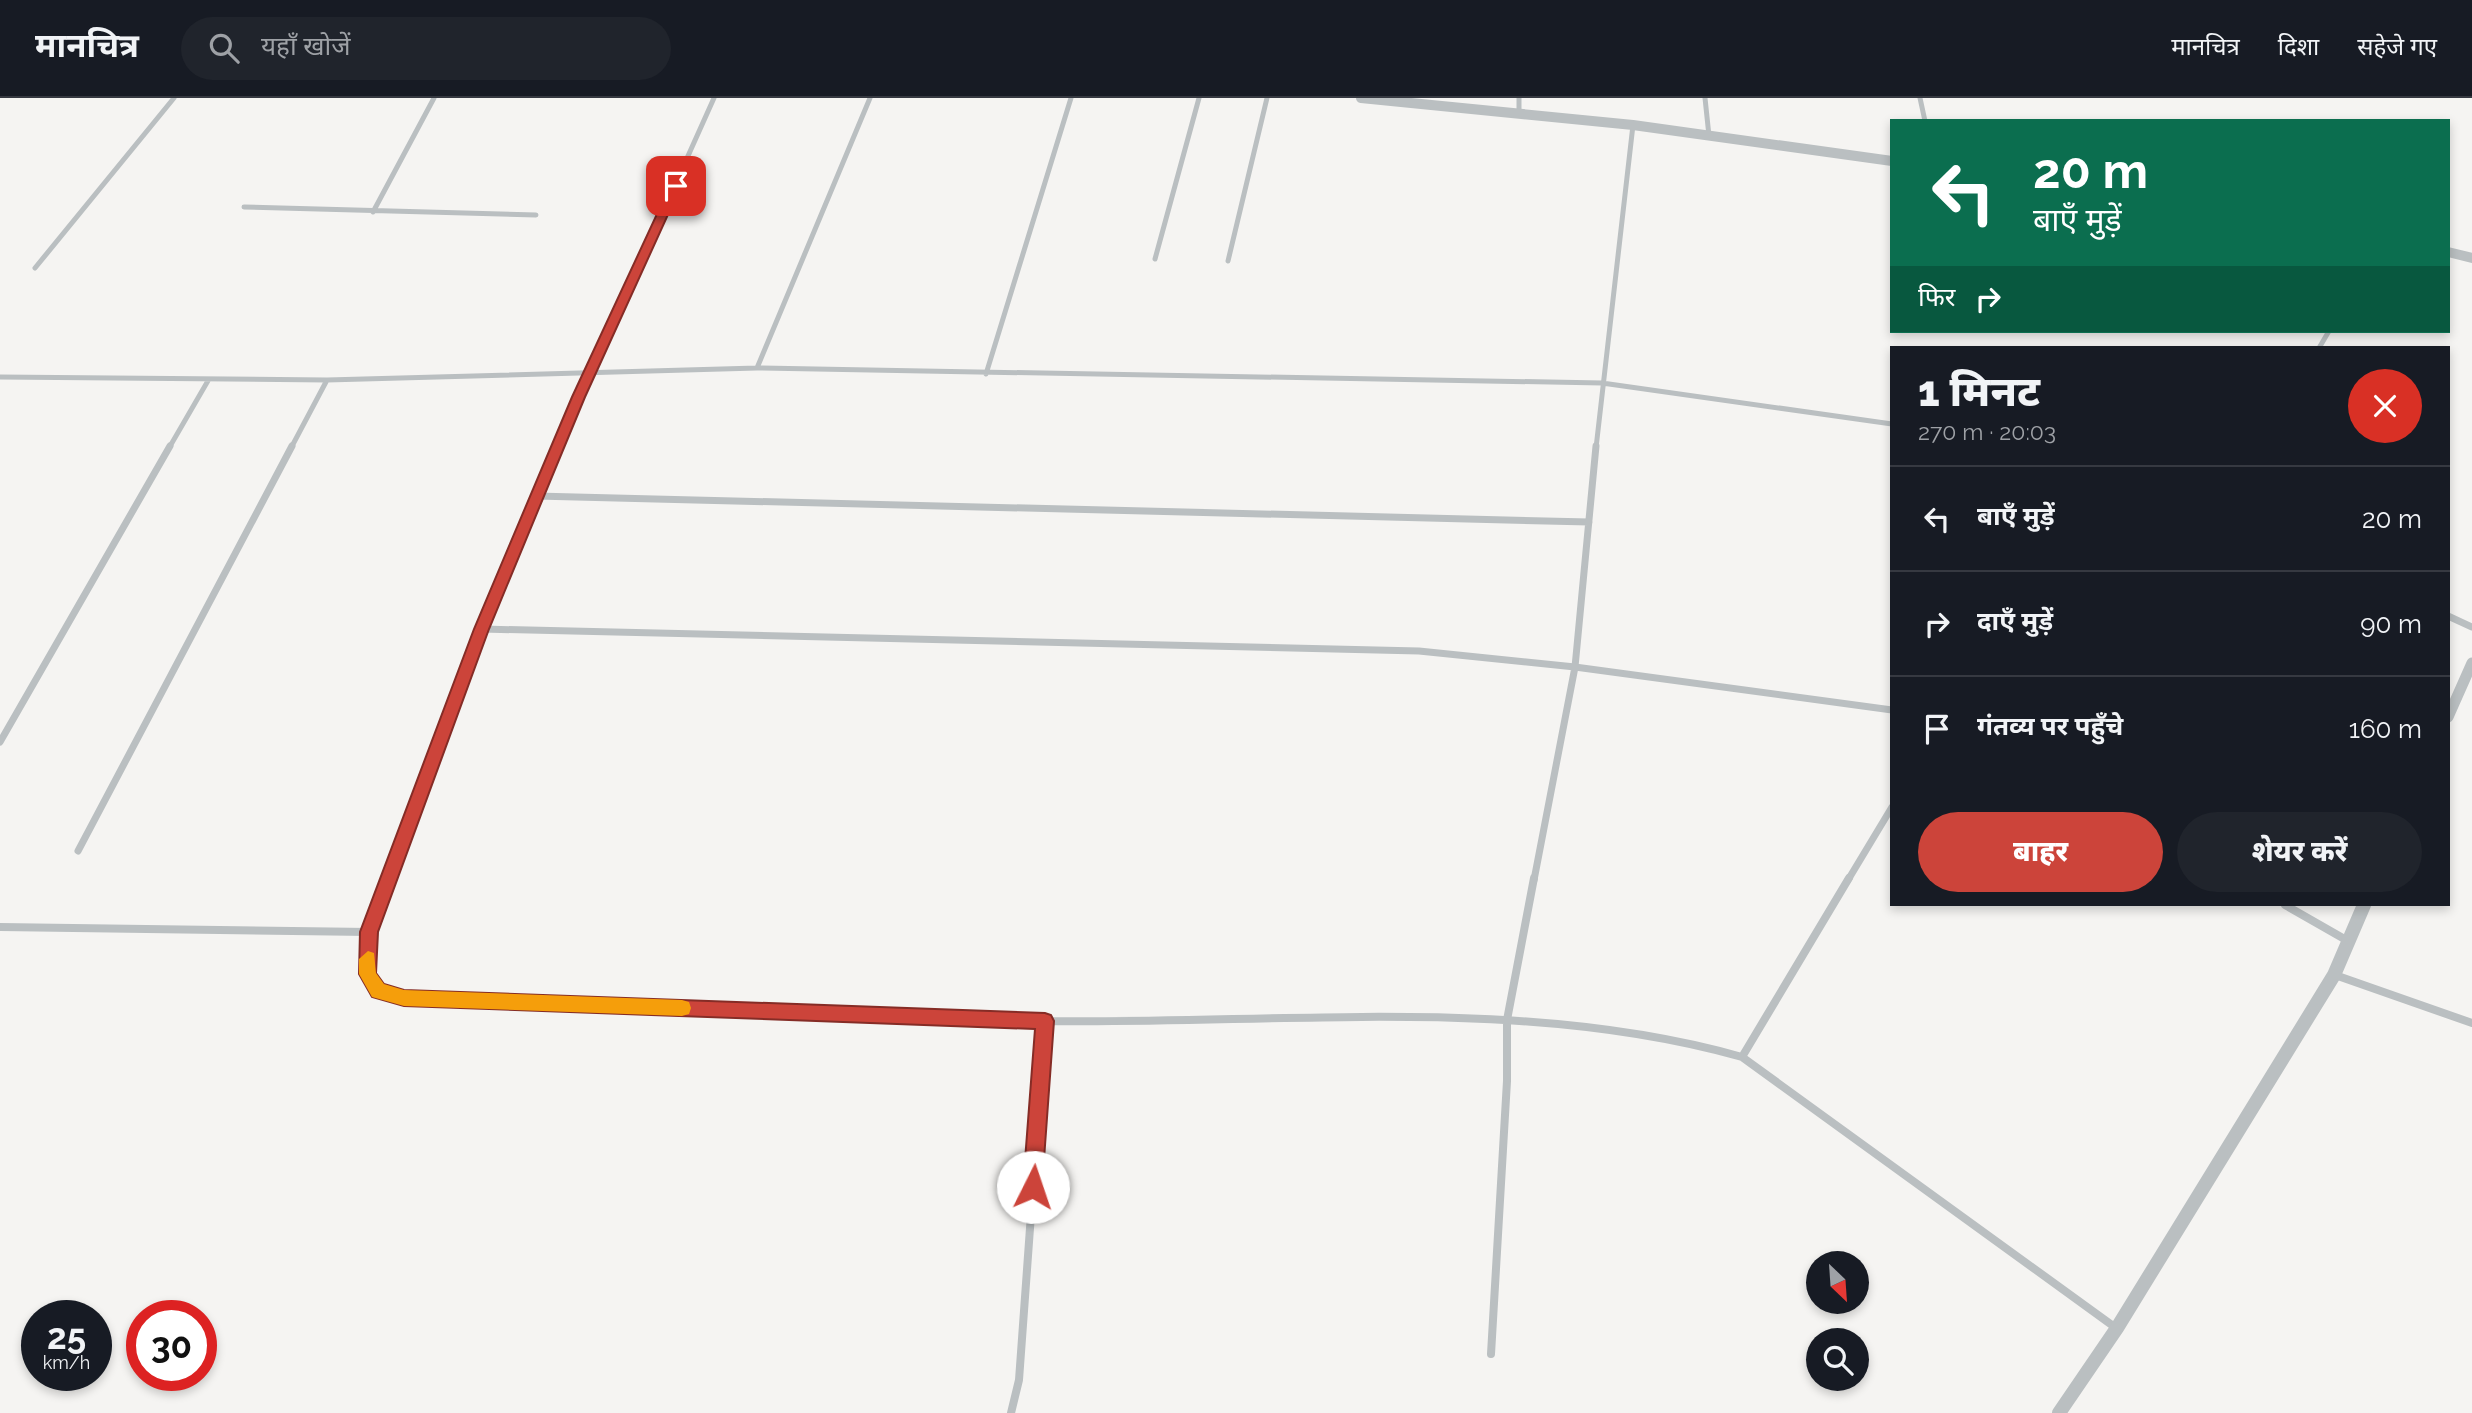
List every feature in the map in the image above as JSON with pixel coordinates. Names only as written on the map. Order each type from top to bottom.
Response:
[{"type":"street","points":[[35,268],[174,98]]},
{"type":"street","points":[[373,212],[434,98]]},
{"type":"street","points":[[714,98],[536,496],[482,629],[369,932],[368,974],[378,991],[404,998],[1045,1021],[1471,1018],[1682,1040],[1742,1057],[2117,1328]]},
{"type":"street","points":[[757,368],[870,98]]},
{"type":"street","points":[[986,374],[1071,98]]},
{"type":"street","points":[[1155,259],[1199,98]]},
{"type":"street","points":[[1228,261],[1267,98]]},
{"type":"street","points":[[1361,98],[1633,125],[1890,161]]},
{"type":"street","points":[[1519,98],[1519,112]]},
{"type":"street","points":[[1705,98],[1709,136]]},
{"type":"street","points":[[1920,98],[1925,119]]},
{"type":"street","points":[[1491,1354],[1507,1081],[1507,1020],[1576,667],[1602,383],[1633,125]]},
{"type":"street","points":[[244,206],[536,215]]},
{"type":"street","points":[[2450,252],[2472,258]]},
{"type":"street","points":[[0,377],[327,380],[757,368],[1602,383],[1890,424]]},
{"type":"street","points":[[0,742],[209,379]]},
{"type":"street","points":[[78,851],[327,380]]},
{"type":"street","points":[[536,496],[1589,522]]},
{"type":"street","points":[[2450,617],[2472,627]]},
{"type":"street","points":[[482,629],[1419,651],[1576,667],[1890,710]]},
{"type":"street","points":[[2450,712],[2472,663]]},
{"type":"street","points":[[1742,1057],[1890,810]]},
{"type":"street","points":[[2287,906],[2348,941]]},
{"type":"street","points":[[2059,1413],[2117,1328],[2334,975],[2364,906]]},
{"type":"street","points":[[0,927],[369,932]]},
{"type":"street","points":[[2334,975],[2472,1023]]},
{"type":"street","points":[[1011,1413],[1019,1380],[1045,1021]]},
{"type":"slow traffic","points":[[368,959],[368,974],[378,991],[404,998],[682,1008]]},
{"type":"route","points":[[676,186],[579,397],[482,629],[369,932],[368,974],[378,991],[404,998],[1045,1021],[1033,1187]]}]
